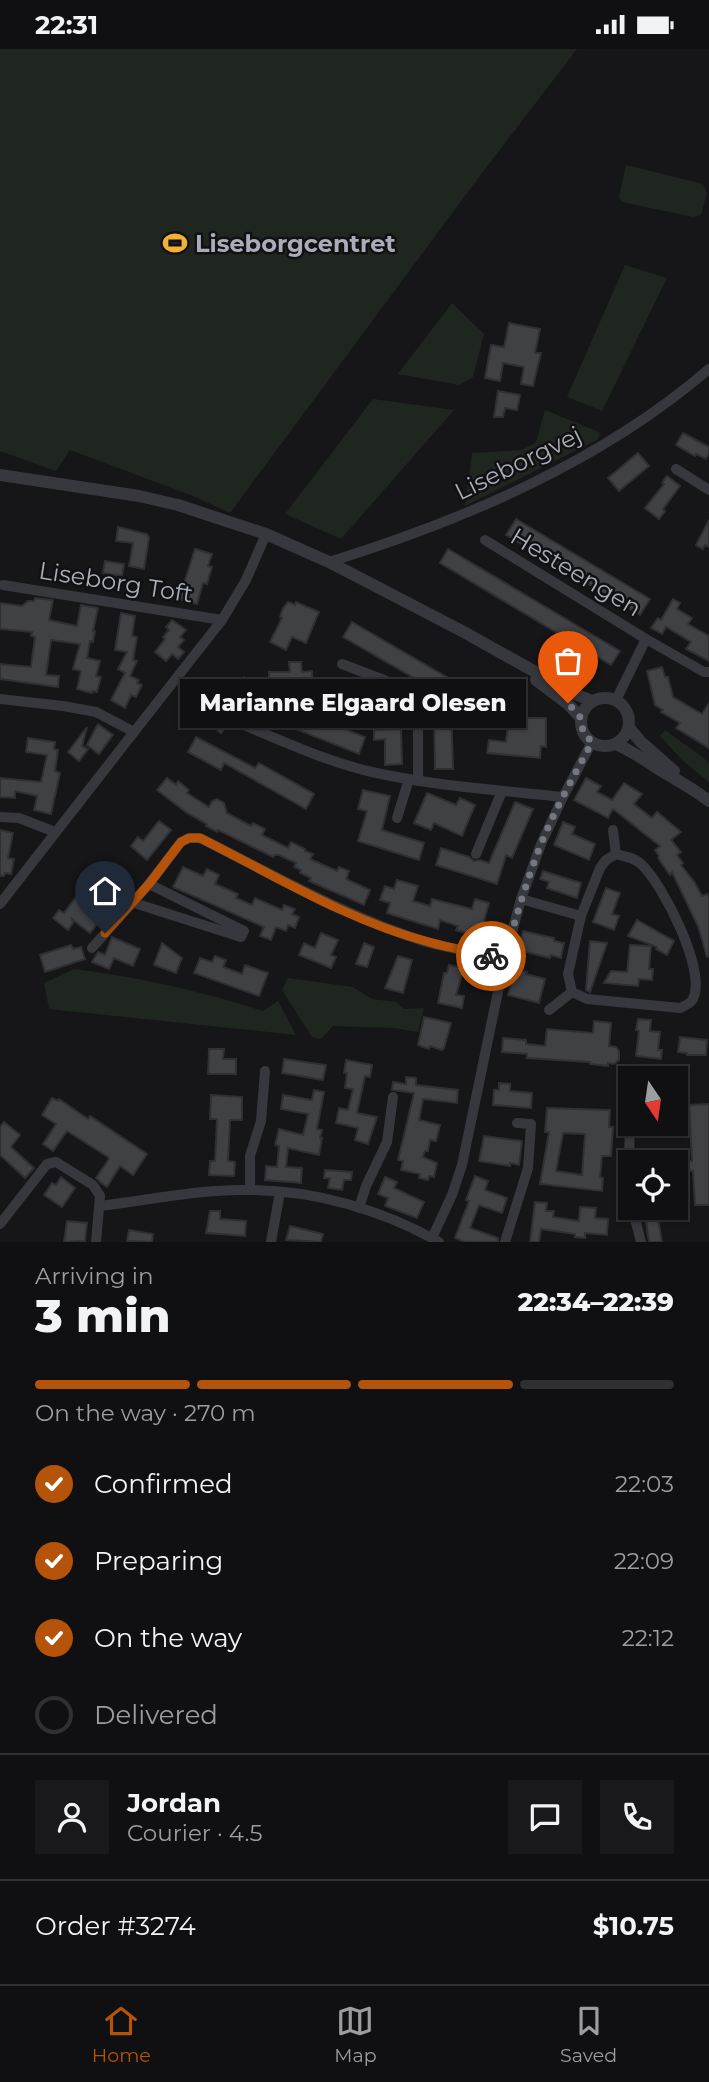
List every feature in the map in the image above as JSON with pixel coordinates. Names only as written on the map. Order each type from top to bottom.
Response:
[{"type":"street","name":"Liseborgvej","points":[[329,562],[400,540],[545,476],[629,430],[676,398],[709,369]]},
{"type":"street","points":[[676,468],[709,489]]},
{"type":"street","points":[[0,475],[139,496],[178,505],[266,534],[329,562],[505,656],[568,703],[581,718],[583,732],[592,742],[608,746],[616,744],[622,740],[629,728],[628,712],[623,705],[608,697],[592,701],[581,718]]},
{"type":"street","name":"Liseborg Toft","points":[[0,904],[222,620],[246,580],[266,534]]},
{"type":"street","name":"Hesteengen","points":[[485,540],[646,639],[704,672],[709,672]]},
{"type":"street","name":"Liseborg Toft","points":[[2,585],[222,620]]},
{"type":"street","name":"Hesteengen","points":[[616,700],[646,639]]},
{"type":"street","points":[[505,656],[592,701]]},
{"type":"street","points":[[342,664],[384,680],[418,701],[414,780],[397,818]]},
{"type":"street","points":[[0,699],[96,712],[134,732]]},
{"type":"street","points":[[246,726],[307,752],[369,772],[414,780],[563,797]]},
{"type":"street","points":[[629,728],[640,742],[709,801]]},
{"type":"street","points":[[100,1206],[219,1191],[280,1192],[322,1198],[359,1208],[401,1223],[435,1240],[462,1165],[505,958],[521,899],[541,843],[592,742]]},
{"type":"street","points":[[616,744],[684,782]]},
{"type":"street","points":[[476,854],[502,791]]},
{"type":"street","points":[[0,817],[19,818],[55,832]]},
{"type":"street","points":[[613,830],[616,854]]},
{"type":"street","points":[[92,948],[149,884],[181,842],[189,838],[200,838],[372,923],[428,942],[505,958]]},
{"type":"street","points":[[616,854],[640,862],[662,890],[678,921],[696,985],[694,998],[680,1009],[587,999],[572,992],[568,974],[581,916],[600,867],[616,854]]},
{"type":"street","points":[[131,902],[242,937],[244,931],[149,884]]},
{"type":"street","points":[[521,899],[581,916]]},
{"type":"street","points":[[549,1010],[572,992]]},
{"type":"street","points":[[250,1190],[250,1156],[261,1121],[265,1071]]},
{"type":"street","points":[[359,1208],[366,1186],[387,1142],[393,1097]]},
{"type":"street","points":[[505,1242],[528,1168],[531,1124],[517,1123]]},
{"type":"street","points":[[0,1224],[47,1164],[57,1162],[93,1185],[100,1196],[96,1242]]},
{"type":"street","points":[[271,1242],[280,1192]]},
{"type":"street","points":[[635,1220],[640,1242]]},
{"type":"shaded area","name":"Liseborgcentret","points":[[0,49],[577,49],[230,513],[193,496],[70,450],[56,471],[0,451]]},
{"type":"shaded area","points":[[626,165],[703,184],[707,194],[701,215],[693,217],[622,202],[619,197]]},
{"type":"shaded area","points":[[625,265],[667,278],[602,411],[567,397]]},
{"type":"shaded area","points":[[452,303],[484,334],[473,377],[459,385],[398,374]]},
{"type":"shaded area","points":[[373,399],[454,410],[341,539],[285,514]]},
{"type":"shaded area","points":[[545,410],[599,432],[600,435],[597,440],[465,506],[472,453],[522,450],[536,442]]},
{"type":"shaded area","points":[[665,730],[709,762],[709,782],[682,760],[660,736]]},
{"type":"shaded area","points":[[74,969],[169,986],[263,1011],[278,1001],[296,1035],[49,1009],[44,983]]},
{"type":"shaded area","points":[[288,978],[353,987],[372,999],[396,1002],[404,1009],[424,1008],[418,1032],[394,1028],[333,1026],[321,1039],[312,1037],[282,990]]},
{"type":"building","points":[[509,323],[540,329],[535,353],[541,353],[533,386],[521,384],[524,367],[503,363],[500,381],[485,378],[491,345],[504,347]]},
{"type":"building","points":[[498,391],[520,395],[517,410],[505,408],[503,417],[494,417]]},
{"type":"building","points":[[683,433],[709,447],[706,459],[676,445]]},
{"type":"building","points":[[638,453],[649,466],[619,491],[608,478]]},
{"type":"building","points":[[667,476],[680,486],[659,519],[645,508]]},
{"type":"building","points":[[516,519],[650,599],[640,615],[506,535]]},
{"type":"building","points":[[709,520],[709,547],[705,545],[703,549],[696,545]]},
{"type":"building","points":[[118,527],[147,534],[149,538],[144,569],[129,566],[133,543],[116,541]]},
{"type":"building","points":[[195,549],[212,554],[208,566],[212,567],[207,584],[203,583],[197,604],[179,599]]},
{"type":"building","points":[[448,549],[620,651],[611,665],[440,563]]},
{"type":"building","points":[[105,561],[124,564],[122,576],[103,573]]},
{"type":"building","points":[[35,598],[53,600],[49,620],[77,626],[81,605],[98,608],[93,642],[90,641],[87,658],[100,661],[96,676],[101,677],[97,692],[77,689],[81,671],[73,669],[80,644],[51,640],[46,675],[59,676],[58,687],[0,679],[0,664],[31,667],[35,637],[31,636],[32,632],[0,629],[0,603],[22,606]]},
{"type":"building","points":[[673,599],[680,603],[677,609],[692,618],[688,624],[709,636],[709,661],[686,649],[691,642],[666,627],[662,634],[651,628],[658,618],[661,620]]},
{"type":"building","points":[[288,602],[295,605],[296,602],[319,612],[306,643],[292,637],[286,650],[270,642]]},
{"type":"building","points":[[121,613],[135,616],[132,636],[137,637],[133,660],[137,661],[130,676],[139,680],[137,683],[142,685],[136,697],[131,695],[125,708],[111,700],[125,673],[118,669],[127,652],[115,650]]},
{"type":"building","points":[[172,620],[186,630],[180,637],[184,640],[178,647],[184,652],[178,659],[172,654],[166,661],[155,652],[165,639],[163,637],[169,630],[166,627]]},
{"type":"building","points":[[352,622],[450,679],[442,694],[343,637]]},
{"type":"building","points":[[289,662],[301,662],[302,672],[312,671],[312,687],[269,688],[269,672],[290,672]]},
{"type":"building","points":[[662,667],[665,677],[668,677],[673,697],[702,714],[709,703],[709,748],[676,728],[680,723],[661,712],[663,710],[655,705],[647,671]]},
{"type":"building","points":[[244,677],[259,689],[243,689],[253,693],[221,733],[208,723]]},
{"type":"building","points":[[340,690],[374,694],[373,706],[401,705],[401,716],[338,710]]},
{"type":"building","points":[[279,703],[365,737],[359,754],[273,720]]},
{"type":"building","points":[[434,705],[451,705],[453,769],[435,769]]},
{"type":"building","points":[[519,718],[546,718],[546,747],[541,746],[540,758],[487,753],[489,740],[506,742],[508,724],[519,724]]},
{"type":"building","points":[[98,724],[113,735],[99,754],[87,745]]},
{"type":"building","points":[[87,727],[82,746],[88,749],[79,761],[68,752]]},
{"type":"building","points":[[401,729],[402,764],[385,765],[385,739],[374,740],[374,730]]},
{"type":"building","points":[[196,737],[255,768],[259,763],[314,794],[306,809],[224,763],[221,770],[188,752]]},
{"type":"building","points":[[28,738],[55,742],[54,749],[58,750],[55,771],[60,773],[51,814],[34,810],[37,796],[15,791],[15,798],[0,797],[0,778],[41,782],[47,755],[26,752]]},
{"type":"building","points":[[167,778],[176,785],[178,781],[189,790],[187,793],[209,807],[212,801],[217,799],[224,803],[227,813],[251,826],[253,823],[265,829],[262,835],[288,848],[291,842],[313,854],[310,859],[337,871],[339,867],[349,871],[346,879],[370,890],[364,905],[309,881],[311,878],[294,867],[296,863],[279,855],[273,857],[206,826],[207,824],[187,813],[157,790]]},
{"type":"building","points":[[586,778],[601,786],[597,792],[612,800],[624,783],[642,794],[634,804],[652,818],[657,812],[681,832],[671,840],[681,852],[677,855],[683,863],[681,865],[702,896],[707,894],[709,899],[709,956],[707,957],[698,926],[672,872],[670,875],[658,858],[655,850],[660,846],[613,809],[608,818],[574,800]]},
{"type":"building","points":[[363,790],[390,796],[382,830],[424,843],[419,860],[358,841],[367,811],[358,809]]},
{"type":"building","points":[[427,793],[456,805],[460,798],[475,805],[462,836],[434,823],[431,830],[414,823]]},
{"type":"building","points":[[515,802],[533,809],[512,858],[506,855],[497,884],[436,865],[441,848],[474,861],[489,863]]},
{"type":"building","points":[[159,821],[171,830],[147,860],[131,846],[138,837],[143,841]]},
{"type":"building","points":[[563,822],[575,827],[572,834],[595,844],[589,860],[554,845]]},
{"type":"building","points":[[0,830],[13,833],[8,858],[14,859],[11,874],[5,873],[4,876],[0,876]]},
{"type":"building","points":[[115,866],[122,872],[114,883],[122,889],[116,898],[100,885]]},
{"type":"building","points":[[183,867],[203,876],[207,869],[219,875],[215,884],[238,894],[236,898],[252,905],[255,898],[282,910],[284,905],[295,909],[292,914],[299,917],[295,928],[288,925],[286,931],[276,927],[271,940],[260,936],[264,927],[173,887]]},
{"type":"building","points":[[543,871],[581,883],[577,898],[547,888],[549,882],[540,879]]},
{"type":"building","points":[[397,880],[418,886],[413,901],[430,906],[432,899],[472,909],[475,899],[489,903],[483,924],[491,927],[487,939],[456,930],[458,926],[440,920],[438,929],[387,913],[390,903],[380,900],[385,886],[394,889]]},
{"type":"building","points":[[606,888],[620,893],[612,914],[619,916],[614,930],[593,922]]},
{"type":"building","points":[[76,897],[102,918],[90,933],[72,919],[73,923],[68,930],[53,918],[59,910],[64,913]]},
{"type":"building","points":[[637,920],[674,941],[667,955],[656,949],[657,947],[628,936]]},
{"type":"building","points":[[523,931],[564,943],[561,958],[518,950]]},
{"type":"building","points":[[321,933],[338,940],[331,955],[336,957],[331,968],[299,955],[304,943],[315,948]]},
{"type":"building","points":[[112,937],[140,949],[133,966],[114,958],[109,969],[92,962],[98,952],[105,955]]},
{"type":"building","points":[[590,941],[607,943],[590,992],[586,990]]},
{"type":"building","points":[[162,943],[182,958],[176,973],[154,965]]},
{"type":"building","points":[[364,943],[374,947],[367,967],[356,964]]},
{"type":"building","points":[[71,945],[73,949],[81,947],[85,959],[45,972],[40,955]]},
{"type":"building","points":[[630,945],[651,946],[649,969],[653,969],[652,980],[639,979],[638,986],[604,983],[611,971],[627,972]]},
{"type":"building","points":[[215,956],[226,960],[223,967],[242,974],[245,965],[268,973],[259,996],[194,973],[200,958],[212,962]]},
{"type":"building","points":[[398,956],[412,960],[403,993],[385,988]]},
{"type":"building","points":[[449,965],[464,968],[456,995],[464,996],[462,1008],[438,1003],[444,973],[447,973]]},
{"type":"building","points":[[515,969],[545,979],[539,1003],[508,995]]},
{"type":"building","points":[[424,1017],[451,1023],[442,1050],[418,1045]]},
{"type":"building","points":[[638,1019],[651,1020],[650,1031],[660,1032],[658,1050],[662,1050],[661,1059],[636,1056]]},
{"type":"building","points":[[594,1021],[611,1023],[609,1046],[616,1047],[619,1051],[619,1060],[614,1064],[608,1063],[608,1066],[590,1062],[527,1058],[527,1054],[502,1052],[503,1038],[526,1040],[526,1044],[545,1046],[547,1029],[593,1033]]},
{"type":"building","points":[[680,1037],[707,1040],[706,1055],[678,1052]]},
{"type":"building","points":[[209,1049],[224,1049],[223,1059],[236,1059],[236,1074],[208,1074]]},
{"type":"building","points":[[284,1059],[326,1065],[323,1080],[282,1073]]},
{"type":"building","points":[[346,1060],[372,1065],[370,1077],[365,1076],[357,1113],[377,1117],[368,1144],[355,1140],[358,1128],[336,1123],[339,1108],[348,1110],[353,1089],[345,1088]]},
{"type":"building","points":[[406,1077],[416,1078],[416,1085],[458,1090],[457,1103],[423,1099],[419,1120],[440,1125],[436,1141],[430,1140],[428,1151],[425,1151],[423,1157],[437,1163],[434,1177],[429,1176],[428,1180],[419,1178],[420,1174],[401,1170],[403,1161],[398,1160],[414,1093],[392,1090],[393,1082],[406,1084]]},
{"type":"building","points":[[499,1083],[510,1084],[510,1091],[532,1093],[531,1108],[493,1105],[494,1090],[499,1090]]},
{"type":"building","points":[[314,1090],[324,1092],[317,1129],[322,1130],[319,1155],[288,1148],[286,1167],[302,1168],[301,1183],[265,1180],[266,1166],[277,1167],[279,1146],[275,1145],[279,1129],[303,1135],[308,1114],[281,1109],[283,1095],[312,1100]]},
{"type":"building","points":[[211,1095],[242,1097],[242,1120],[230,1120],[228,1161],[235,1162],[234,1176],[209,1175],[210,1161],[215,1161],[217,1119],[210,1119]]},
{"type":"building","points":[[52,1098],[58,1101],[59,1099],[88,1119],[90,1116],[147,1154],[133,1175],[120,1166],[107,1187],[96,1178],[108,1157],[67,1131],[53,1151],[43,1144],[56,1124],[42,1115]]},
{"type":"building","points":[[709,1104],[709,1205],[695,1205],[693,1171],[688,1171],[688,1161],[692,1161],[689,1105]]},
{"type":"building","points":[[547,1108],[610,1110],[609,1127],[613,1127],[611,1156],[602,1156],[602,1191],[540,1184],[549,1132],[545,1132]],"holes":[[[563,1133],[585,1134],[582,1175],[556,1171]]]},
{"type":"building","points":[[4,1122],[20,1135],[11,1147],[34,1168],[25,1178],[0,1155],[0,1127]]},
{"type":"building","points":[[484,1136],[522,1141],[519,1165],[479,1161]]},
{"type":"building","points":[[325,1170],[352,1172],[351,1180],[344,1180],[342,1190],[328,1188],[330,1178],[324,1178]]},
{"type":"building","points":[[475,1176],[488,1181],[485,1190],[507,1198],[502,1213],[479,1205],[470,1228],[498,1238],[498,1242],[465,1242],[455,1238]]},
{"type":"building","points":[[61,1177],[75,1188],[62,1207],[44,1195],[52,1183],[56,1185]]},
{"type":"building","points":[[385,1177],[397,1182],[394,1188],[424,1202],[417,1218],[385,1206],[388,1198],[378,1194]]},
{"type":"building","points":[[535,1202],[547,1203],[546,1211],[554,1211],[553,1217],[579,1221],[580,1207],[596,1208],[595,1218],[608,1219],[607,1235],[585,1233],[585,1238],[541,1229],[539,1242],[530,1242]]},
{"type":"building","points":[[210,1211],[220,1211],[220,1219],[246,1221],[245,1236],[206,1233]]},
{"type":"building","points":[[646,1220],[658,1220],[662,1242],[649,1242]]},
{"type":"building","points":[[67,1221],[87,1223],[85,1241],[64,1242]]},
{"type":"building","points":[[290,1226],[323,1234],[321,1242],[286,1240]]},
{"type":"building","points":[[129,1230],[153,1234],[152,1242],[127,1241]]},
{"type":"way so far","points":[[491,956],[505,958],[521,899],[541,843],[592,742],[583,732],[581,718],[568,703]]},
{"type":"place","name":"Liseborgcentret","points":[[175,243]]},
{"type":"place","name":"Marianne Elgaard Olesen","points":[[568,703]]},
{"type":"route","points":[[105,933],[149,884],[181,842],[189,838],[200,838],[372,923],[428,942],[491,956]]}]
